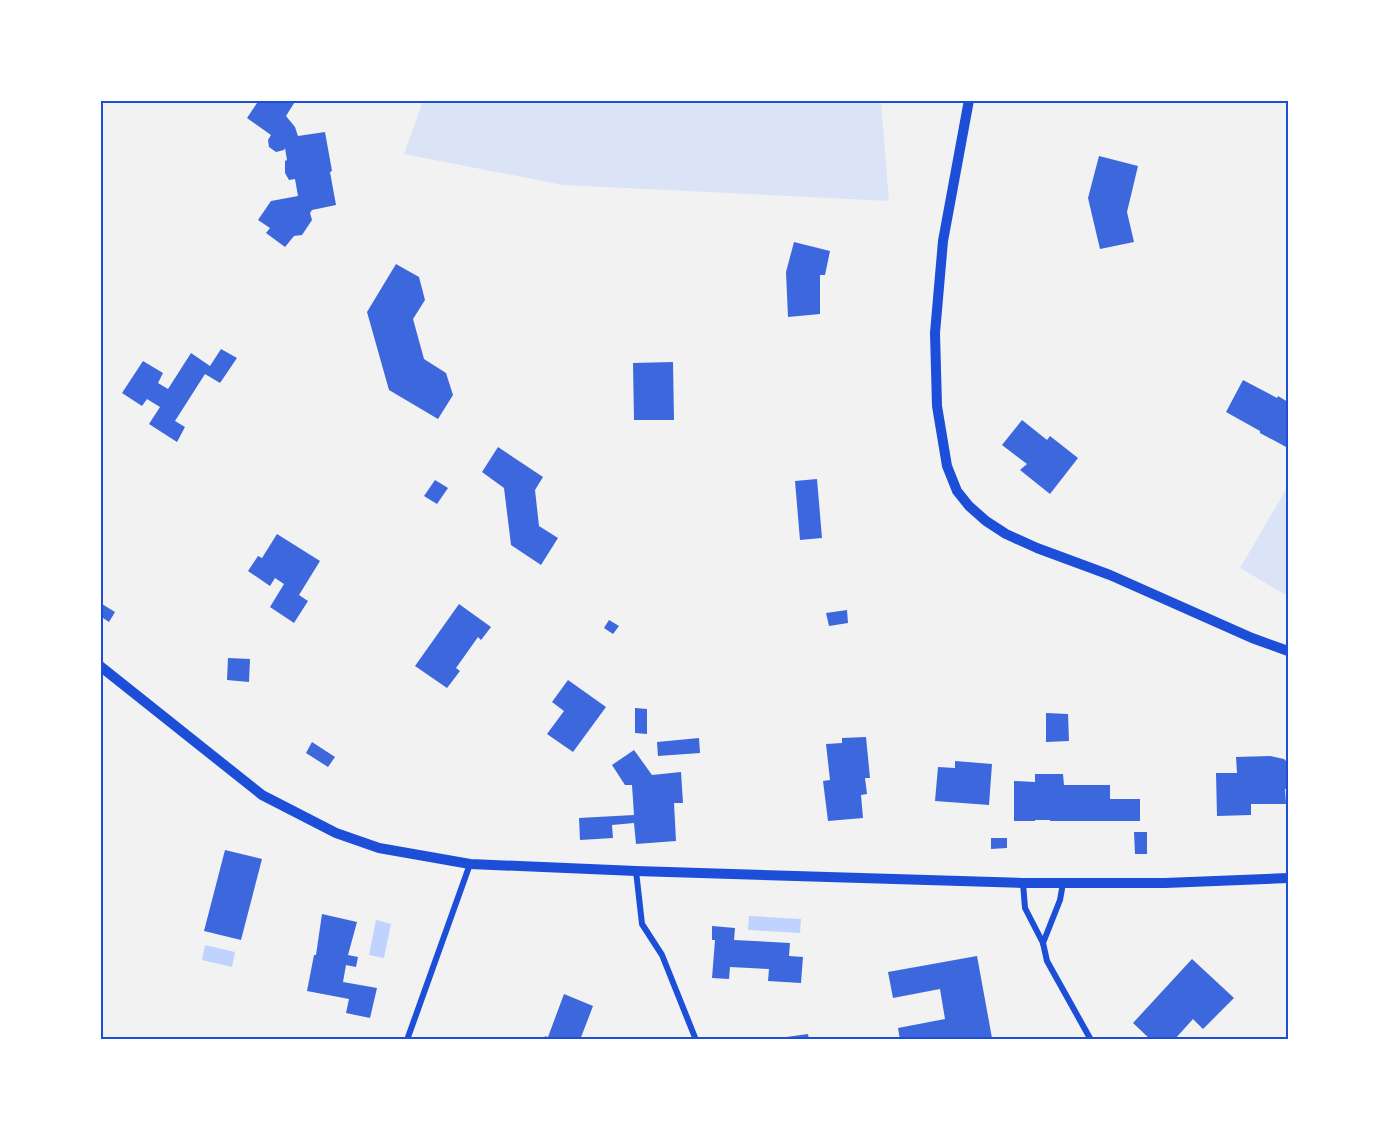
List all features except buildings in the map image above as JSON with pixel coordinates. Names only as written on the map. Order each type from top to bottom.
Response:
[{"type":"street","points":[[969,100],[943,241],[936,333],[937,406],[947,466],[957,491],[986,521],[1006,534],[1110,575],[1252,638],[1288,651]]},
{"type":"street","points":[[100,666],[262,795],[336,833],[379,848],[470,864],[636,871],[1023,883],[1166,883],[1288,878]]},
{"type":"street","points":[[407,1040],[470,864]]},
{"type":"street","points":[[636,871],[642,924],[662,955],[696,1040]]},
{"type":"street","points":[[1023,883],[1025,908],[1043,943],[1047,961],[1091,1040]]},
{"type":"street","points":[[1043,943],[1060,900],[1063,883]]},
{"type":"shaded area","points":[[423,101],[881,101],[889,201],[563,185],[404,154]]},
{"type":"shaded area","points":[[1288,486],[1288,596],[1240,568]]},
{"type":"water","points":[[749,916],[801,919],[800,933],[748,930]]},
{"type":"water","points":[[376,920],[391,924],[384,958],[369,955]]},
{"type":"water","points":[[205,945],[235,952],[232,967],[202,960]]}]
